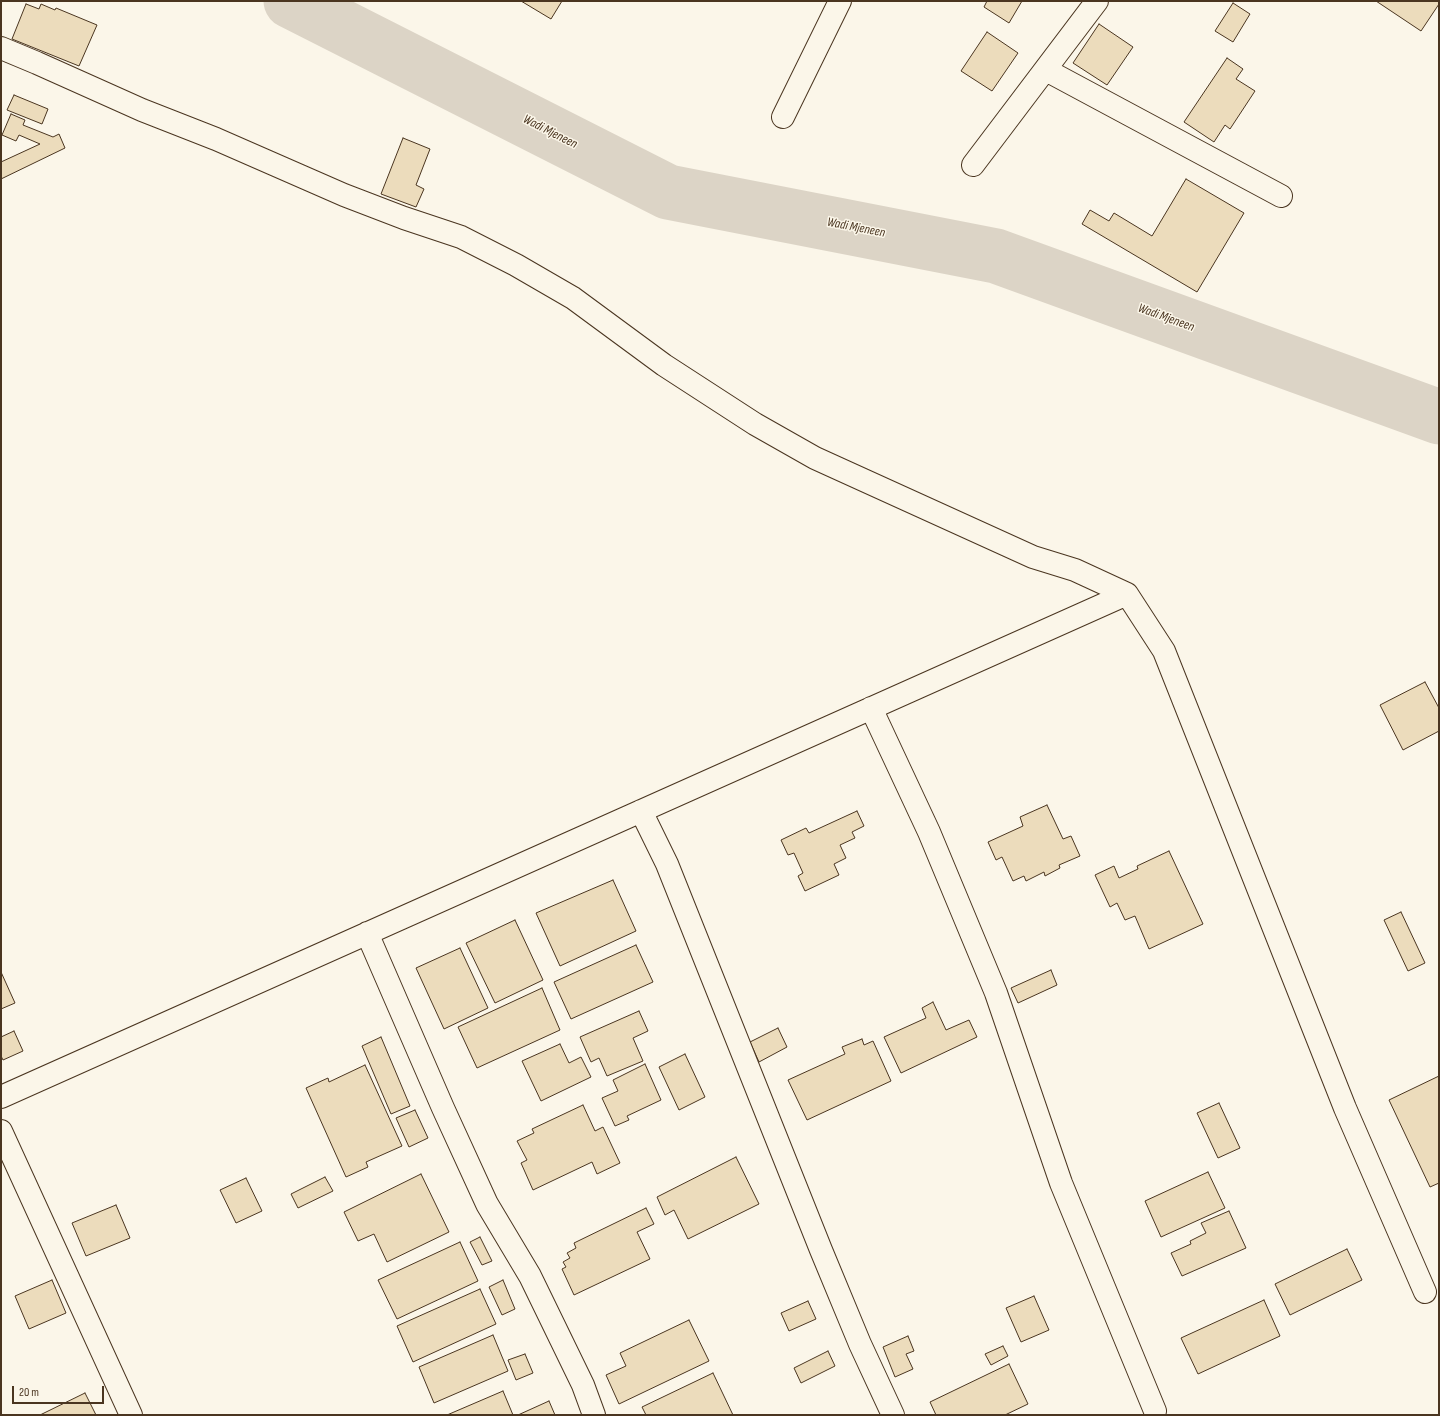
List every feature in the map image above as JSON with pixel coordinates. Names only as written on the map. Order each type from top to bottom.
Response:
[{"type":"street","points":[[783,117],[840,1]]},
{"type":"street","points":[[973,165],[1097,1]]},
{"type":"street","points":[[1,48],[142,110],[216,139],[344,195],[404,218],[461,236],[516,265],[573,298],[664,365],[755,424],[815,458],[1033,557],[1075,570],[1127,594],[1164,651],[1346,1108],[1425,1292]]},
{"type":"street","points":[[1046,70],[1281,196]]},
{"type":"street","points":[[1,1097],[1127,594]]},
{"type":"street","points":[[872,708],[929,832],[996,993],[1062,1183],[1155,1411]]},
{"type":"street","points":[[641,811],[667,864],[821,1250],[860,1344],[893,1415]]},
{"type":"street","points":[[367,933],[405,1022],[487,1204],[530,1276],[583,1385],[594,1415]]},
{"type":"street","points":[[1,1131],[131,1415]]},
{"type":"building","points":[[521,1],[562,1],[551,19]]},
{"type":"building","points":[[987,1],[1022,1],[1009,23],[984,7]]},
{"type":"building","points":[[1376,1],[1439,1],[1439,4],[1421,31]]},
{"type":"building","points":[[1233,3],[1250,14],[1233,42],[1215,31]]},
{"type":"building","points":[[26,4],[39,9],[41,4],[55,10],[56,8],[97,25],[79,66],[12,39]]},
{"type":"building","points":[[1099,24],[1133,47],[1107,85],[1073,63]]},
{"type":"building","points":[[987,32],[1018,53],[992,91],[961,71]]},
{"type":"building","points":[[1227,58],[1243,69],[1236,79],[1255,91],[1230,129],[1225,125],[1214,142],[1184,122]]},
{"type":"building","points":[[14,95],[48,109],[42,124],[7,110]]},
{"type":"building","points":[[11,114],[25,120],[23,125],[53,137],[59,134],[65,148],[1,179],[1,162],[40,144],[19,135],[16,141],[2,135]]},
{"type":"building","points":[[403,138],[430,149],[416,185],[424,189],[416,207],[381,194]]},
{"type":"building","points":[[1186,179],[1244,213],[1197,292],[1082,224],[1090,210],[1109,221],[1114,213],[1152,236]]},
{"type":"building","points":[[1425,682],[1439,708],[1439,731],[1403,750],[1380,705]]},
{"type":"building","points":[[1047,805],[1063,839],[1071,836],[1080,856],[1059,865],[1060,868],[1045,876],[1044,872],[1026,881],[1024,876],[1013,881],[1002,857],[996,860],[988,842],[1023,826],[1020,817]]},
{"type":"building","points":[[857,811],[864,826],[852,832],[855,838],[840,845],[846,858],[834,864],[839,875],[805,891],[798,876],[803,873],[794,853],[788,855],[781,840],[806,828],[809,833]]},
{"type":"building","points":[[1169,851],[1203,924],[1149,949],[1135,916],[1125,920],[1117,903],[1110,907],[1095,875],[1114,866],[1119,878],[1138,869],[1137,866]]},
{"type":"building","points":[[613,880],[636,931],[560,966],[536,913]]},
{"type":"building","points":[[1401,912],[1425,963],[1408,971],[1384,920]]},
{"type":"building","points":[[515,920],[543,980],[495,1003],[466,943]]},
{"type":"building","points":[[636,945],[653,982],[571,1019],[554,982]]},
{"type":"building","points":[[460,948],[488,1008],[444,1029],[416,968]]},
{"type":"building","points":[[1051,970],[1057,985],[1018,1003],[1011,988]]},
{"type":"building","points":[[1,972],[15,1003],[1,1009]]},
{"type":"building","points":[[542,988],[560,1030],[477,1068],[458,1027]]},
{"type":"building","points":[[933,1002],[946,1030],[969,1020],[977,1037],[901,1073],[884,1037],[926,1018],[922,1008]]},
{"type":"building","points":[[639,1011],[648,1031],[633,1038],[643,1061],[607,1076],[599,1058],[591,1062],[580,1037]]},
{"type":"building","points":[[778,1028],[787,1047],[759,1062],[750,1042]]},
{"type":"building","points":[[14,1031],[23,1051],[3,1060],[1,1056],[1,1037]]},
{"type":"building","points":[[381,1037],[410,1106],[391,1114],[362,1046]]},
{"type":"building","points":[[862,1039],[864,1045],[873,1041],[891,1081],[807,1120],[788,1080],[845,1054],[842,1047]]},
{"type":"building","points":[[560,1044],[569,1063],[581,1057],[591,1077],[541,1101],[522,1061]]},
{"type":"building","points":[[685,1054],[705,1097],[679,1110],[659,1067]]},
{"type":"building","points":[[645,1064],[661,1100],[627,1116],[629,1120],[615,1126],[602,1098],[618,1091],[613,1080]]},
{"type":"building","points":[[365,1065],[402,1146],[366,1162],[368,1167],[346,1177],[306,1088],[328,1078],[329,1082]]},
{"type":"building","points":[[1439,1076],[1439,1183],[1430,1187],[1389,1100]]},
{"type":"building","points":[[1219,1103],[1240,1148],[1218,1158],[1197,1113]]},
{"type":"building","points":[[583,1105],[595,1131],[603,1127],[620,1163],[597,1174],[592,1162],[533,1190],[521,1163],[527,1160],[517,1141],[534,1133],[532,1129]]},
{"type":"building","points":[[415,1110],[428,1138],[409,1147],[396,1118]]},
{"type":"building","points":[[736,1157],[759,1204],[688,1239],[674,1210],[665,1215],[657,1197]]},
{"type":"building","points":[[1208,1172],[1225,1208],[1161,1237],[1145,1201]]},
{"type":"building","points":[[421,1174],[449,1232],[387,1262],[374,1234],[358,1241],[344,1212]]},
{"type":"building","points":[[325,1177],[333,1191],[298,1208],[291,1194]]},
{"type":"building","points":[[246,1178],[262,1211],[236,1223],[220,1190]]},
{"type":"building","points":[[116,1205],[130,1238],[86,1256],[72,1223]]},
{"type":"building","points":[[646,1208],[654,1224],[637,1232],[650,1259],[574,1295],[562,1269],[566,1267],[563,1262],[570,1258],[567,1253],[576,1248],[574,1243]]},
{"type":"building","points":[[1229,1211],[1246,1248],[1182,1276],[1171,1253],[1191,1244],[1190,1241],[1206,1233],[1201,1223]]},
{"type":"building","points":[[480,1237],[492,1261],[482,1265],[470,1242]]},
{"type":"building","points":[[460,1242],[478,1281],[397,1319],[378,1280]]},
{"type":"building","points":[[1347,1249],[1362,1280],[1290,1315],[1275,1284]]},
{"type":"building","points":[[52,1280],[66,1313],[29,1329],[15,1296]]},
{"type":"building","points":[[503,1280],[515,1309],[502,1315],[489,1287]]},
{"type":"building","points":[[480,1289],[496,1324],[413,1362],[397,1326]]},
{"type":"building","points":[[1034,1296],[1049,1330],[1021,1342],[1006,1308]]},
{"type":"building","points":[[1264,1300],[1280,1336],[1198,1374],[1181,1338]]},
{"type":"building","points":[[808,1301],[816,1319],[789,1331],[781,1313]]},
{"type":"building","points":[[689,1320],[709,1361],[619,1404],[606,1375],[626,1366],[620,1353]]},
{"type":"building","points":[[493,1335],[508,1371],[434,1403],[419,1367]]},
{"type":"building","points":[[908,1336],[914,1351],[906,1354],[913,1369],[895,1377],[883,1347]]},
{"type":"building","points":[[1003,1346],[1008,1356],[991,1365],[985,1354]]},
{"type":"building","points":[[828,1351],[835,1366],[801,1383],[794,1368]]},
{"type":"building","points":[[525,1354],[533,1373],[516,1380],[508,1360]]},
{"type":"building","points":[[1009,1364],[1028,1404],[1005,1415],[936,1415],[930,1402]]},
{"type":"building","points":[[713,1373],[733,1415],[646,1415],[642,1407]]},
{"type":"building","points":[[503,1391],[513,1415],[447,1415]]},
{"type":"building","points":[[85,1393],[96,1415],[40,1415]]},
{"type":"building","points":[[549,1401],[555,1415],[518,1415]]},
{"type":"waterway","name":"Wadi Mjeneen","points":[[291,1],[668,192],[996,256],[1439,417]]}]
